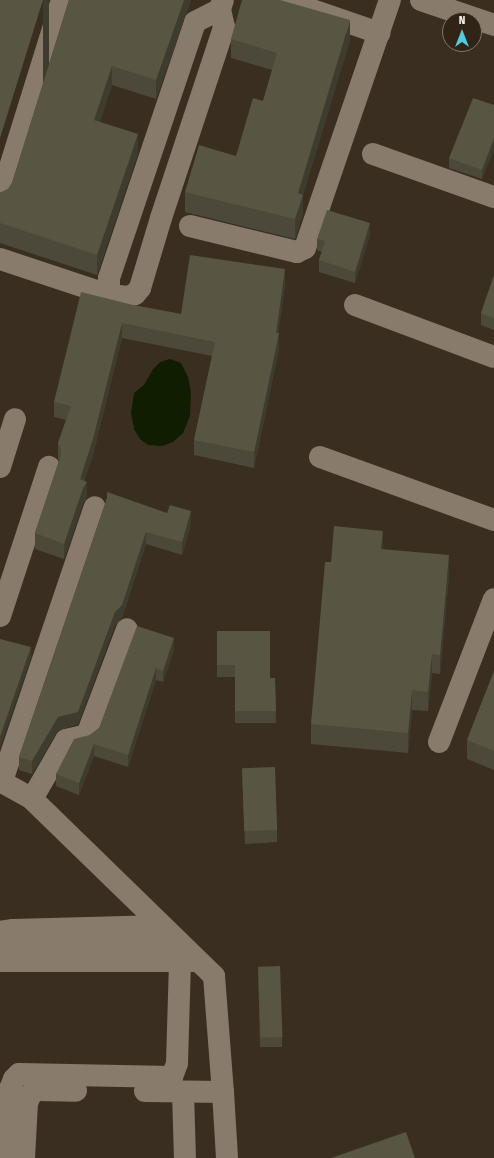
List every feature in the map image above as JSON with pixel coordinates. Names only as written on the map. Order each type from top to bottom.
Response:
[{"type":"street","points":[[0,200],[62,0]]},
{"type":"street","points":[[284,0],[379,33]]},
{"type":"street","points":[[190,226],[297,252],[305,248],[390,0]]},
{"type":"street","points":[[431,2],[494,25]]},
{"type":"street","points":[[0,259],[109,295],[128,297],[140,288],[161,218],[224,27],[221,4],[195,22],[109,278],[109,295]]},
{"type":"street","points":[[373,154],[494,198]]},
{"type":"street","points":[[355,305],[494,357]]},
{"type":"street","points":[[0,468],[16,419]]},
{"type":"street","points":[[320,457],[494,520]]},
{"type":"street","points":[[0,616],[48,467]]},
{"type":"street","points":[[9,1158],[10,1089],[14,1079],[19,1074],[172,1077],[177,1063],[184,960],[162,926],[32,799],[1,781],[95,507]]},
{"type":"street","points":[[439,742],[494,599]]},
{"type":"street","points":[[32,799],[66,740],[88,735],[127,630]]},
{"type":"street","points":[[0,932],[13,930],[162,926]]},
{"type":"street","points":[[0,942],[13,945],[184,960],[214,976],[224,1092],[227,1158]]},
{"type":"street","points":[[0,961],[184,960]]},
{"type":"street","points":[[24,1158],[26,1103],[31,1094],[37,1090],[224,1092]]},
{"type":"street","points":[[183,1092],[185,1158]]},
{"type":"shaded area","points":[[170,359],[181,363],[188,377],[191,393],[190,416],[183,433],[173,442],[162,446],[148,445],[140,439],[134,429],[131,413],[134,393],[144,385],[153,369],[160,362]]},
{"type":"building","points":[[0,0],[43,0],[0,138]]},
{"type":"building","points":[[69,0],[184,0],[156,80],[112,66],[94,120],[138,134],[97,255],[0,223],[0,192],[8,189],[12,183]]},
{"type":"building","points":[[242,0],[280,0],[350,20],[298,193],[303,195],[295,219],[185,192],[199,145],[236,156],[253,98],[263,101],[277,53],[231,39]]},
{"type":"building","points":[[473,98],[494,105],[494,138],[482,170],[449,158]]},
{"type":"building","points":[[327,210],[370,223],[355,272],[319,260],[325,241],[317,239]]},
{"type":"building","points":[[190,255],[285,269],[276,333],[279,333],[254,452],[194,440],[215,342],[122,323],[93,439],[80,479],[87,482],[83,488],[64,544],[35,533],[61,455],[61,449],[58,443],[71,406],[54,402],[81,292],[133,305],[181,314]]},
{"type":"building","points":[[494,275],[494,318],[481,313]]},
{"type":"building","points":[[107,492],[167,513],[170,505],[191,511],[182,542],[146,532],[122,605],[115,612],[78,712],[58,717],[32,761],[19,757],[107,498]]},
{"type":"building","points":[[334,526],[383,531],[381,549],[449,555],[440,655],[432,654],[428,692],[412,690],[408,733],[311,724],[325,562],[331,562]]},
{"type":"building","points":[[137,626],[174,638],[163,671],[156,668],[128,755],[94,744],[79,783],[56,774],[74,739],[90,735],[99,728]]},
{"type":"building","points":[[217,631],[270,631],[270,678],[275,678],[276,711],[235,711],[235,665],[217,665]]},
{"type":"building","points":[[0,639],[31,647],[0,737]]},
{"type":"building","points":[[494,671],[494,751],[467,740]]},
{"type":"building","points":[[275,767],[277,830],[244,831],[242,768]]},
{"type":"building","points":[[280,966],[282,1037],[260,1038],[258,967]]},
{"type":"building","points":[[406,1132],[415,1158],[331,1158]]}]
